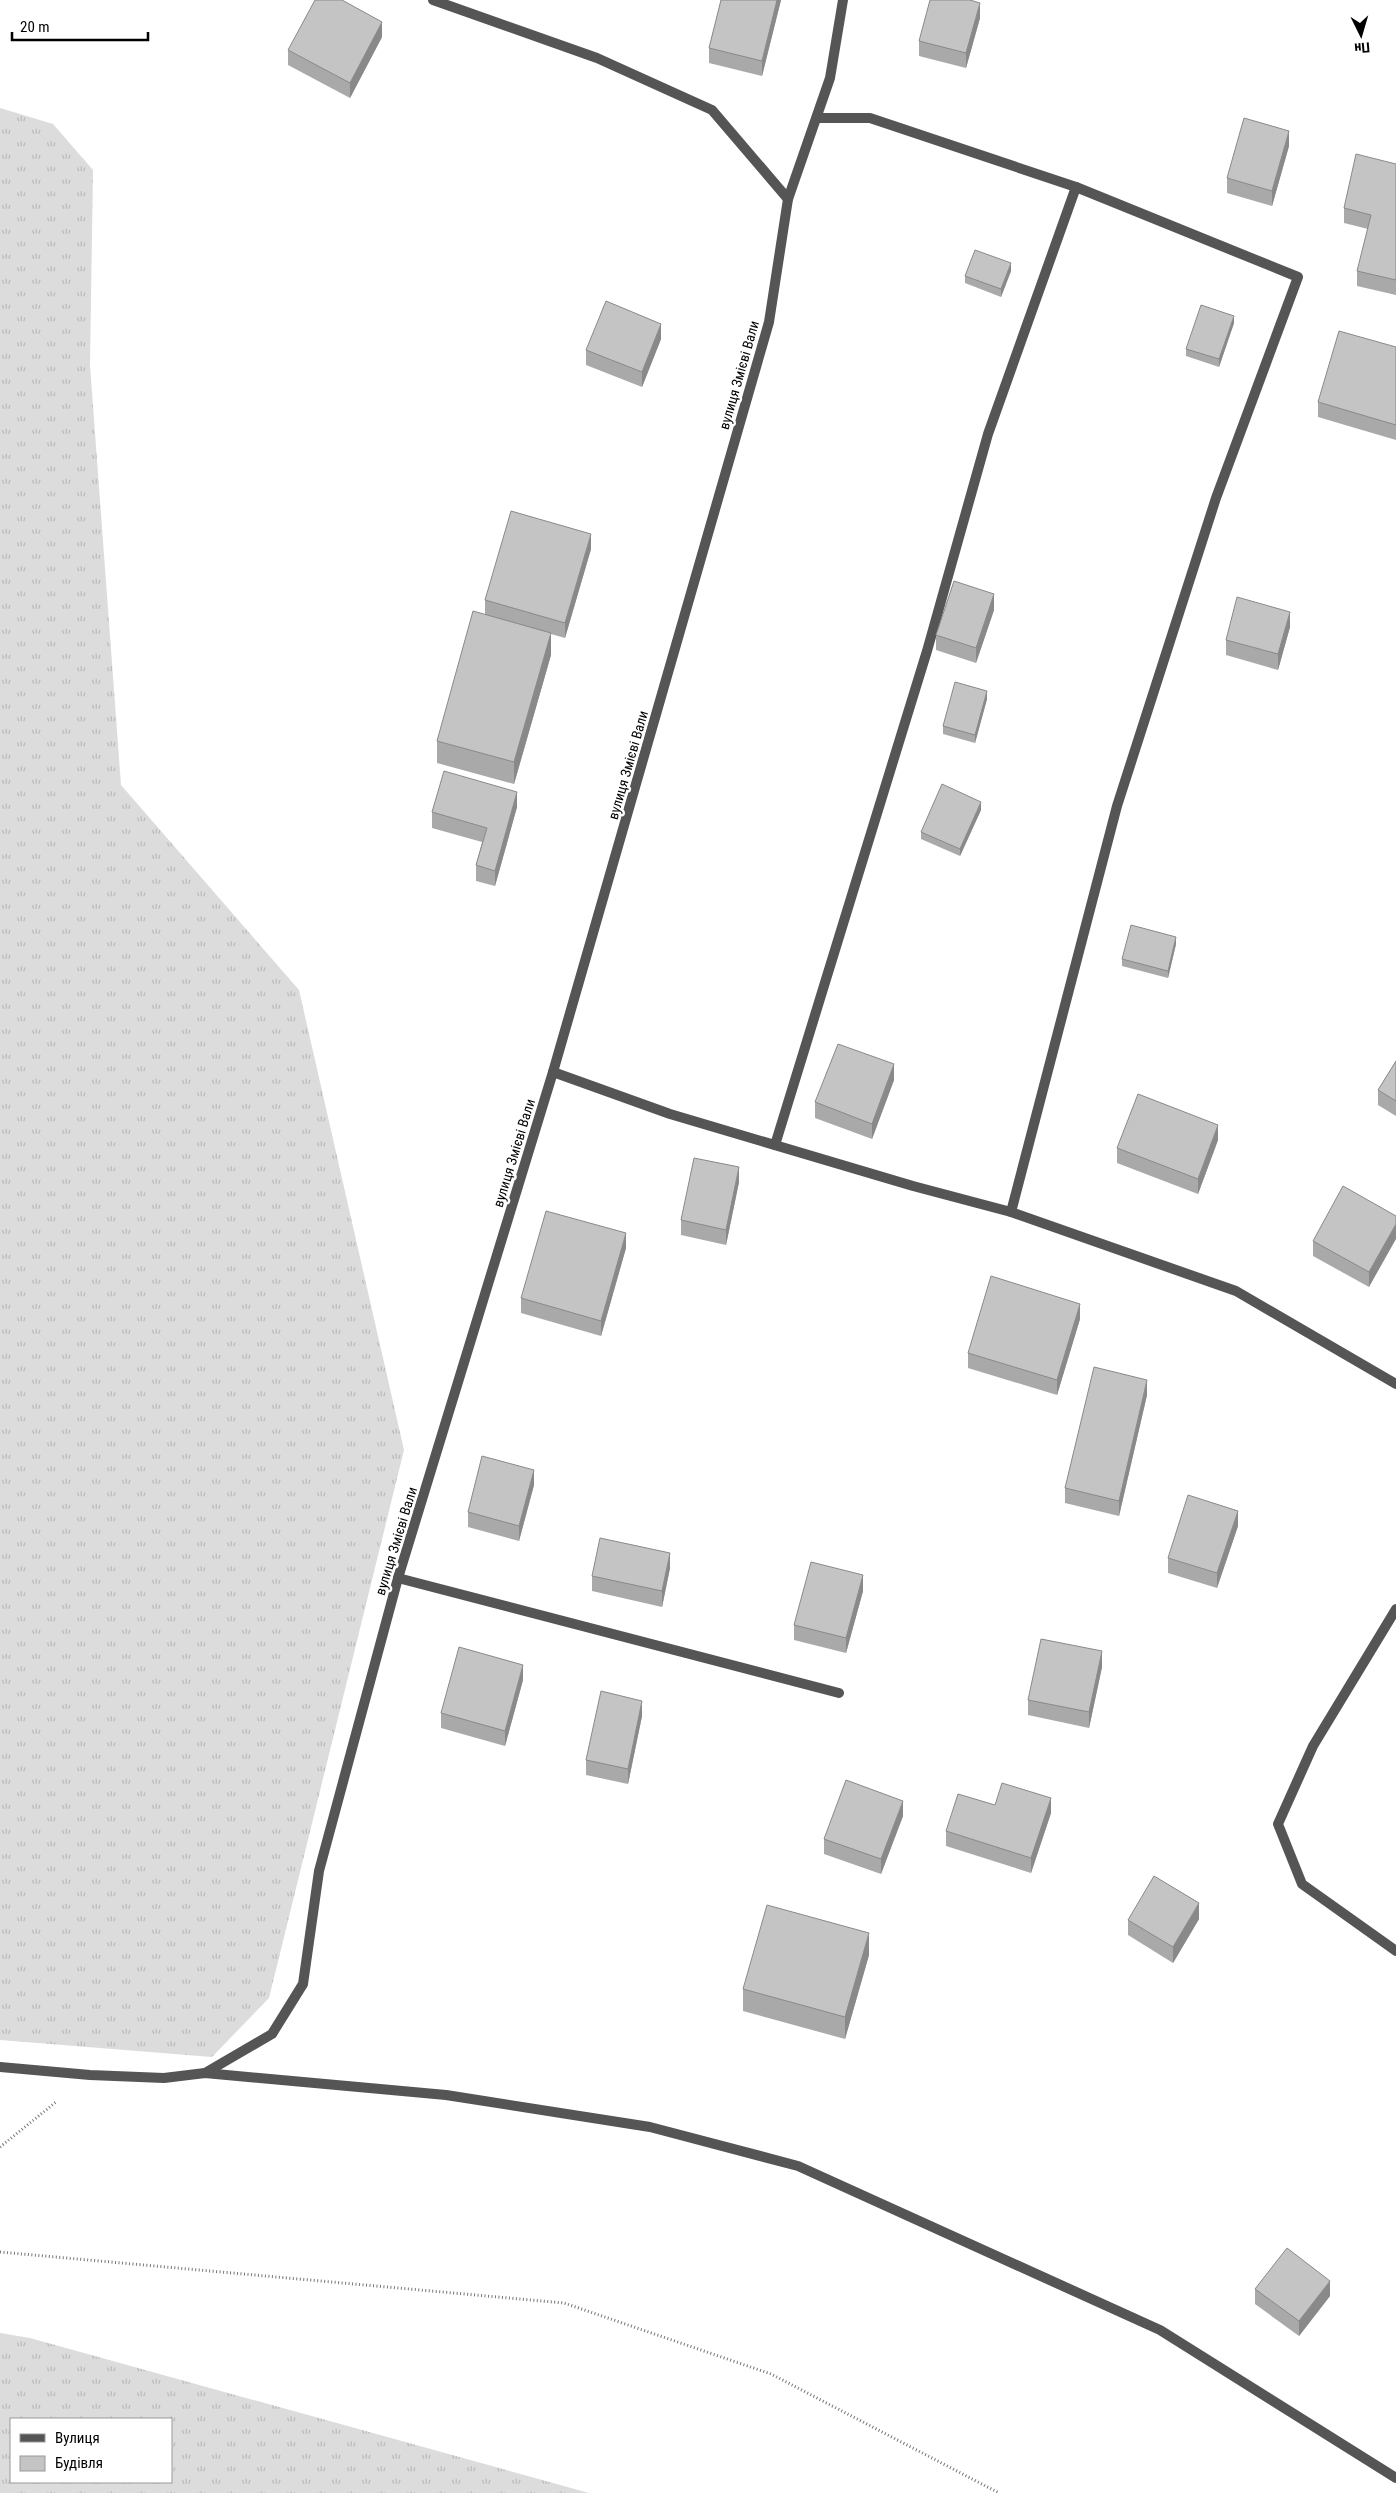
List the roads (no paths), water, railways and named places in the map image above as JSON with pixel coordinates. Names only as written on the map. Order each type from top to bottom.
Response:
[{"type":"street","points":[[433,0],[597,58],[712,110],[788,199]]},
{"type":"street","name":"вулиця Змієві Вали","points":[[205,2073],[272,2034],[303,1984],[319,1871],[398,1578],[553,1072],[770,322],[788,199],[818,118],[830,78],[843,0]]},
{"type":"street","points":[[818,118],[870,118],[1076,187],[1298,277],[1216,498],[1117,806],[1011,1212]]},
{"type":"street","points":[[775,1145],[927,651],[988,434],[1076,187]]},
{"type":"street","points":[[553,1072],[670,1114],[912,1186],[1011,1212],[1236,1290],[1396,1384]]},
{"type":"street","points":[[398,1578],[839,1692]]},
{"type":"street","points":[[1396,1609],[1313,1746],[1278,1824],[1302,1884],[1396,1951]]},
{"type":"street","points":[[0,2067],[90,2075],[164,2078],[205,2073],[446,2095],[650,2127],[798,2166],[1160,2330],[1396,2478]]}]
